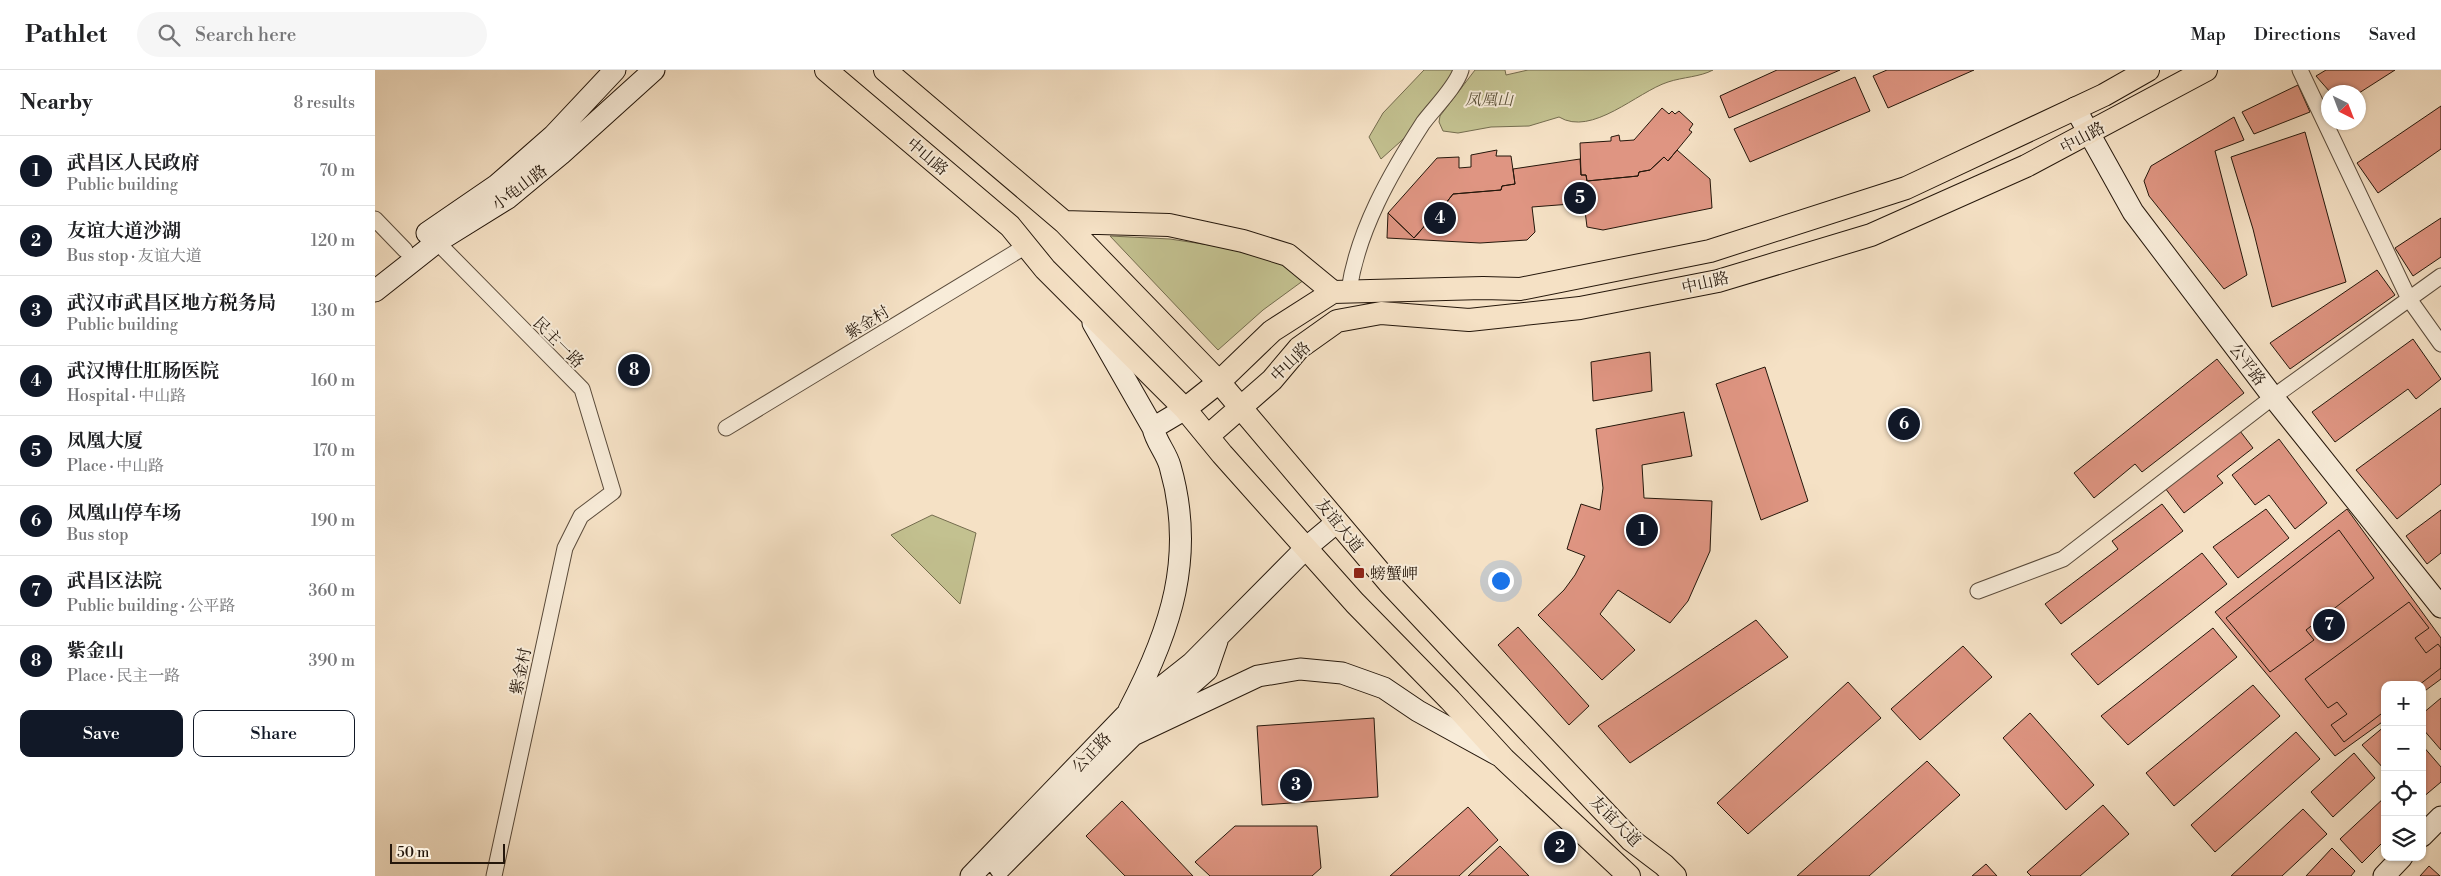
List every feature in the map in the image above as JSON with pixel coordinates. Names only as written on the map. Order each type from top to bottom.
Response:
[{"type":"main road","name":"小龟山路","points":[[375,274],[437,225],[497,185],[553,136],[615,70]]},
{"type":"main road","name":"小龟山路","points":[[375,291],[437,242],[508,198],[561,154],[654,70]]},
{"type":"main road","name":"中山路","points":[[826,70],[1010,226],[1045,269]]},
{"type":"main road","points":[[885,70],[1059,216],[1169,225],[1243,241],[1288,255],[1341,291]]},
{"type":"main road","name":"中山路","points":[[1185,409],[1219,382],[1272,331],[1341,291],[1520,289],[1710,251],[1906,188],[2075,108],[2148,70]]},
{"type":"main road","name":"中山路","points":[[1208,436],[1272,380],[1299,348],[1337,321],[1381,313],[1469,320],[1580,308],[1718,281],[1871,235],[2026,166],[2206,70]]},
{"type":"main road","name":"公平路","points":[[2075,108],[2133,212],[2273,397],[2441,607]]},
{"type":"main road","name":"友谊大道","points":[[1059,216],[1219,382],[1390,584],[1631,840],[1664,865],[1675,876]]},
{"type":"main road","name":"友谊大道","points":[[1045,269],[1185,409],[1355,604],[1450,700],[1505,759],[1629,876]]},
{"type":"main road","points":[[1086,310],[1153,428],[1155,436],[1170,464],[1182,527],[1180,574],[1164,636],[1129,726]]},
{"type":"main road","points":[[1153,428],[1185,409]]},
{"type":"main road","name":"公正路","points":[[971,876],[1129,726],[1207,670],[1219,636],[1307,547],[1337,522]]},
{"type":"main road","points":[[1129,726],[1259,676],[1300,669],[1342,673],[1384,688],[1418,711],[1505,759]]},
{"type":"main road","name":"公正路","points":[[992,876],[1129,726]]},
{"type":"main road","points":[[2426,832],[2441,817]]},
{"type":"main road","points":[[2384,876],[2398,861]]},
{"type":"street","points":[[1341,291],[1377,200],[1423,123],[1461,70]]},
{"type":"street","points":[[2300,70],[2409,299],[2441,344]]},
{"type":"street","points":[[375,219],[405,250]]},
{"type":"street","name":"民主一路","points":[[437,242],[582,389],[613,492]]},
{"type":"street","name":"紫金村","points":[[726,428],[1026,246]]},
{"type":"street","points":[[1978,591],[2063,559],[2273,397],[2441,276]]},
{"type":"street","name":"紫金村","points":[[494,876],[565,548],[581,516],[613,492]]},
{"type":"green space","points":[[1424,70],[1461,70],[1420,124],[1381,159],[1369,137],[1383,113]]},
{"type":"green space","name":"凤凰山","points":[[1475,70],[1505,70],[1506,75],[1528,70],[1713,70],[1668,82],[1614,111],[1586,121],[1572,122],[1559,117],[1529,126],[1491,127],[1458,133],[1443,131],[1439,122],[1440,116]]},
{"type":"green space","points":[[1110,236],[1170,239],[1222,247],[1297,267],[1304,280],[1263,310],[1218,350]]},
{"type":"green space","points":[[932,515],[976,533],[960,604],[891,535]]},
{"type":"building","points":[[1777,70],[1840,70],[1729,118],[1720,96]]},
{"type":"building","points":[[1887,70],[1974,70],[1888,108],[1873,76]]},
{"type":"building","points":[[2326,70],[2395,70],[2366,89],[2366,85],[2324,85],[2316,76]]},
{"type":"building","points":[[1855,77],[1870,111],[1750,162],[1734,129]]},
{"type":"building","points":[[2298,85],[2310,112],[2254,134],[2242,112]]},
{"type":"building","points":[[2441,106],[2441,149],[2378,193],[2357,163]]},
{"type":"building","points":[[1662,108],[1669,114],[1672,111],[1675,114],[1679,111],[1693,124],[1689,130],[1692,132],[1668,161],[1664,157],[1650,170],[1639,172],[1638,176],[1587,181],[1586,175],[1581,175],[1580,143],[1611,141],[1611,137],[1619,135],[1620,141],[1634,140]]},
{"type":"building","points":[[2234,117],[2244,140],[2215,151],[2247,275],[2224,289],[2149,196],[2144,181],[2151,166]]},
{"type":"building","points":[[2305,132],[2346,282],[2272,307],[2253,229],[2231,157]]},
{"type":"building","points":[[1497,150],[1496,156],[1511,156],[1515,184],[1502,186],[1501,190],[1453,194],[1446,203],[1449,207],[1440,216],[1436,213],[1414,238],[1388,213],[1437,158],[1459,157],[1459,168],[1471,167],[1471,155]]},
{"type":"building","points":[[1677,150],[1710,179],[1712,208],[1603,230],[1587,227],[1584,203],[1532,207],[1535,232],[1527,240],[1480,243],[1387,238],[1388,213],[1414,238],[1436,213],[1440,216],[1449,207],[1446,203],[1453,194],[1501,190],[1502,186],[1515,184],[1513,169],[1580,159],[1581,175],[1586,175],[1587,181],[1638,176],[1639,172],[1650,170],[1664,157],[1668,161]]},
{"type":"building","points":[[2441,218],[2441,257],[2413,276],[2395,248]]},
{"type":"building","points":[[2377,270],[2395,295],[2290,369],[2270,343]]},
{"type":"building","points":[[2413,339],[2441,379],[2416,399],[2408,389],[2335,442],[2312,412]]},
{"type":"building","points":[[1650,352],[1652,391],[1593,401],[1591,362]]},
{"type":"building","points":[[2217,359],[2244,393],[2142,472],[2135,464],[2094,498],[2074,473]]},
{"type":"building","points":[[1765,367],[1808,501],[1761,520],[1716,384]]},
{"type":"building","points":[[2441,408],[2441,484],[2397,519],[2356,470]]},
{"type":"building","points":[[1684,412],[1692,456],[1642,465],[1644,498],[1712,501],[1710,551],[1688,601],[1670,623],[1618,590],[1600,614],[1635,650],[1602,680],[1538,615],[1564,590],[1585,556],[1567,549],[1581,504],[1600,510],[1603,488],[1596,429]]},
{"type":"building","points":[[2240,431],[2253,448],[2217,476],[2223,483],[2184,513],[2165,488]]},
{"type":"building","points":[[2279,439],[2327,503],[2295,529],[2269,495],[2255,505],[2232,475]]},
{"type":"building","points":[[2162,504],[2183,531],[2061,624],[2045,604],[2118,549],[2112,541]]},
{"type":"building","points":[[2266,509],[2289,538],[2238,578],[2213,547]]},
{"type":"building","points":[[2347,509],[2441,638],[2441,679],[2426,690],[2426,681],[2381,681],[2381,723],[2335,756],[2215,612]]},
{"type":"building","points":[[2441,510],[2441,553],[2427,564],[2406,536]]},
{"type":"building","points":[[2339,530],[2374,578],[2306,630],[2314,640],[2270,672],[2226,618]]},
{"type":"building","points":[[2202,553],[2227,584],[2098,685],[2071,654]]},
{"type":"building","points":[[2409,602],[2429,628],[2415,638],[2426,653],[2438,644],[2441,648],[2441,668],[2424,681],[2381,681],[2381,714],[2344,742],[2331,725],[2347,714],[2337,702],[2328,708],[2305,679]]},
{"type":"building","points":[[1756,620],[1788,657],[1630,763],[1598,726]]},
{"type":"building","points":[[1518,627],[1589,706],[1569,725],[1498,645]]},
{"type":"building","points":[[2213,628],[2237,657],[2128,745],[2101,716]]},
{"type":"building","points":[[1963,646],[1992,677],[1920,740],[1891,709]]},
{"type":"building","points":[[1848,682],[1881,718],[1748,834],[1717,803]]},
{"type":"building","points":[[2253,685],[2280,716],[2174,806],[2146,773]]},
{"type":"building","points":[[2441,698],[2441,750],[2426,733],[2426,711]]},
{"type":"building","points":[[2030,713],[2094,785],[2066,810],[2003,738]]},
{"type":"building","points":[[1374,718],[1378,797],[1262,805],[1257,726]]},
{"type":"building","points":[[2381,729],[2381,766],[2362,745]]},
{"type":"building","points":[[2296,732],[2320,759],[2215,852],[2191,825]]},
{"type":"building","points":[[2426,750],[2441,767],[2441,782],[2426,795]]},
{"type":"building","points":[[2354,753],[2375,778],[2333,817],[2311,792]]},
{"type":"building","points":[[1927,761],[1960,795],[1869,876],[1797,876]]},
{"type":"building","points":[[1122,801],[1193,876],[1125,876],[1086,836]]},
{"type":"building","points":[[2381,801],[2381,844],[2362,863],[2340,839]]},
{"type":"building","points":[[2103,805],[2129,834],[2080,876],[2031,876],[2027,872]]},
{"type":"building","points":[[1468,807],[1498,840],[1459,876],[1390,876]]},
{"type":"building","points":[[2303,809],[2327,834],[2282,876],[2231,876]]},
{"type":"building","points":[[1235,826],[1317,826],[1321,868],[1312,876],[1210,876],[1195,862]]},
{"type":"building","points":[[1500,846],[1529,876],[1468,876]]},
{"type":"building","points":[[2332,848],[2355,871],[2351,876],[2306,876]]},
{"type":"building","points":[[1986,864],[1997,876],[1972,876]]},
{"type":"building","points":[[2429,866],[2440,876],[2420,876]]},
{"type":"place","name":"凤凰大厦","points":[[1580,198]]},
{"type":"place","name":"武汉博仕肛肠医院","points":[[1440,218]]},
{"type":"place","name":"紫金山","points":[[634,370]]},
{"type":"place","name":"凤凰山停车场","points":[[1904,424]]},
{"type":"place","name":"武昌区人民政府","points":[[1642,530]]},
{"type":"place","name":"螃蟹岬","points":[[1359,573]]},
{"type":"place","name":"武昌区法院","points":[[2329,625]]},
{"type":"place","name":"武汉市武昌区地方税务局","points":[[1296,785]]},
{"type":"place","name":"友谊大道沙湖","points":[[1560,847]]}]
